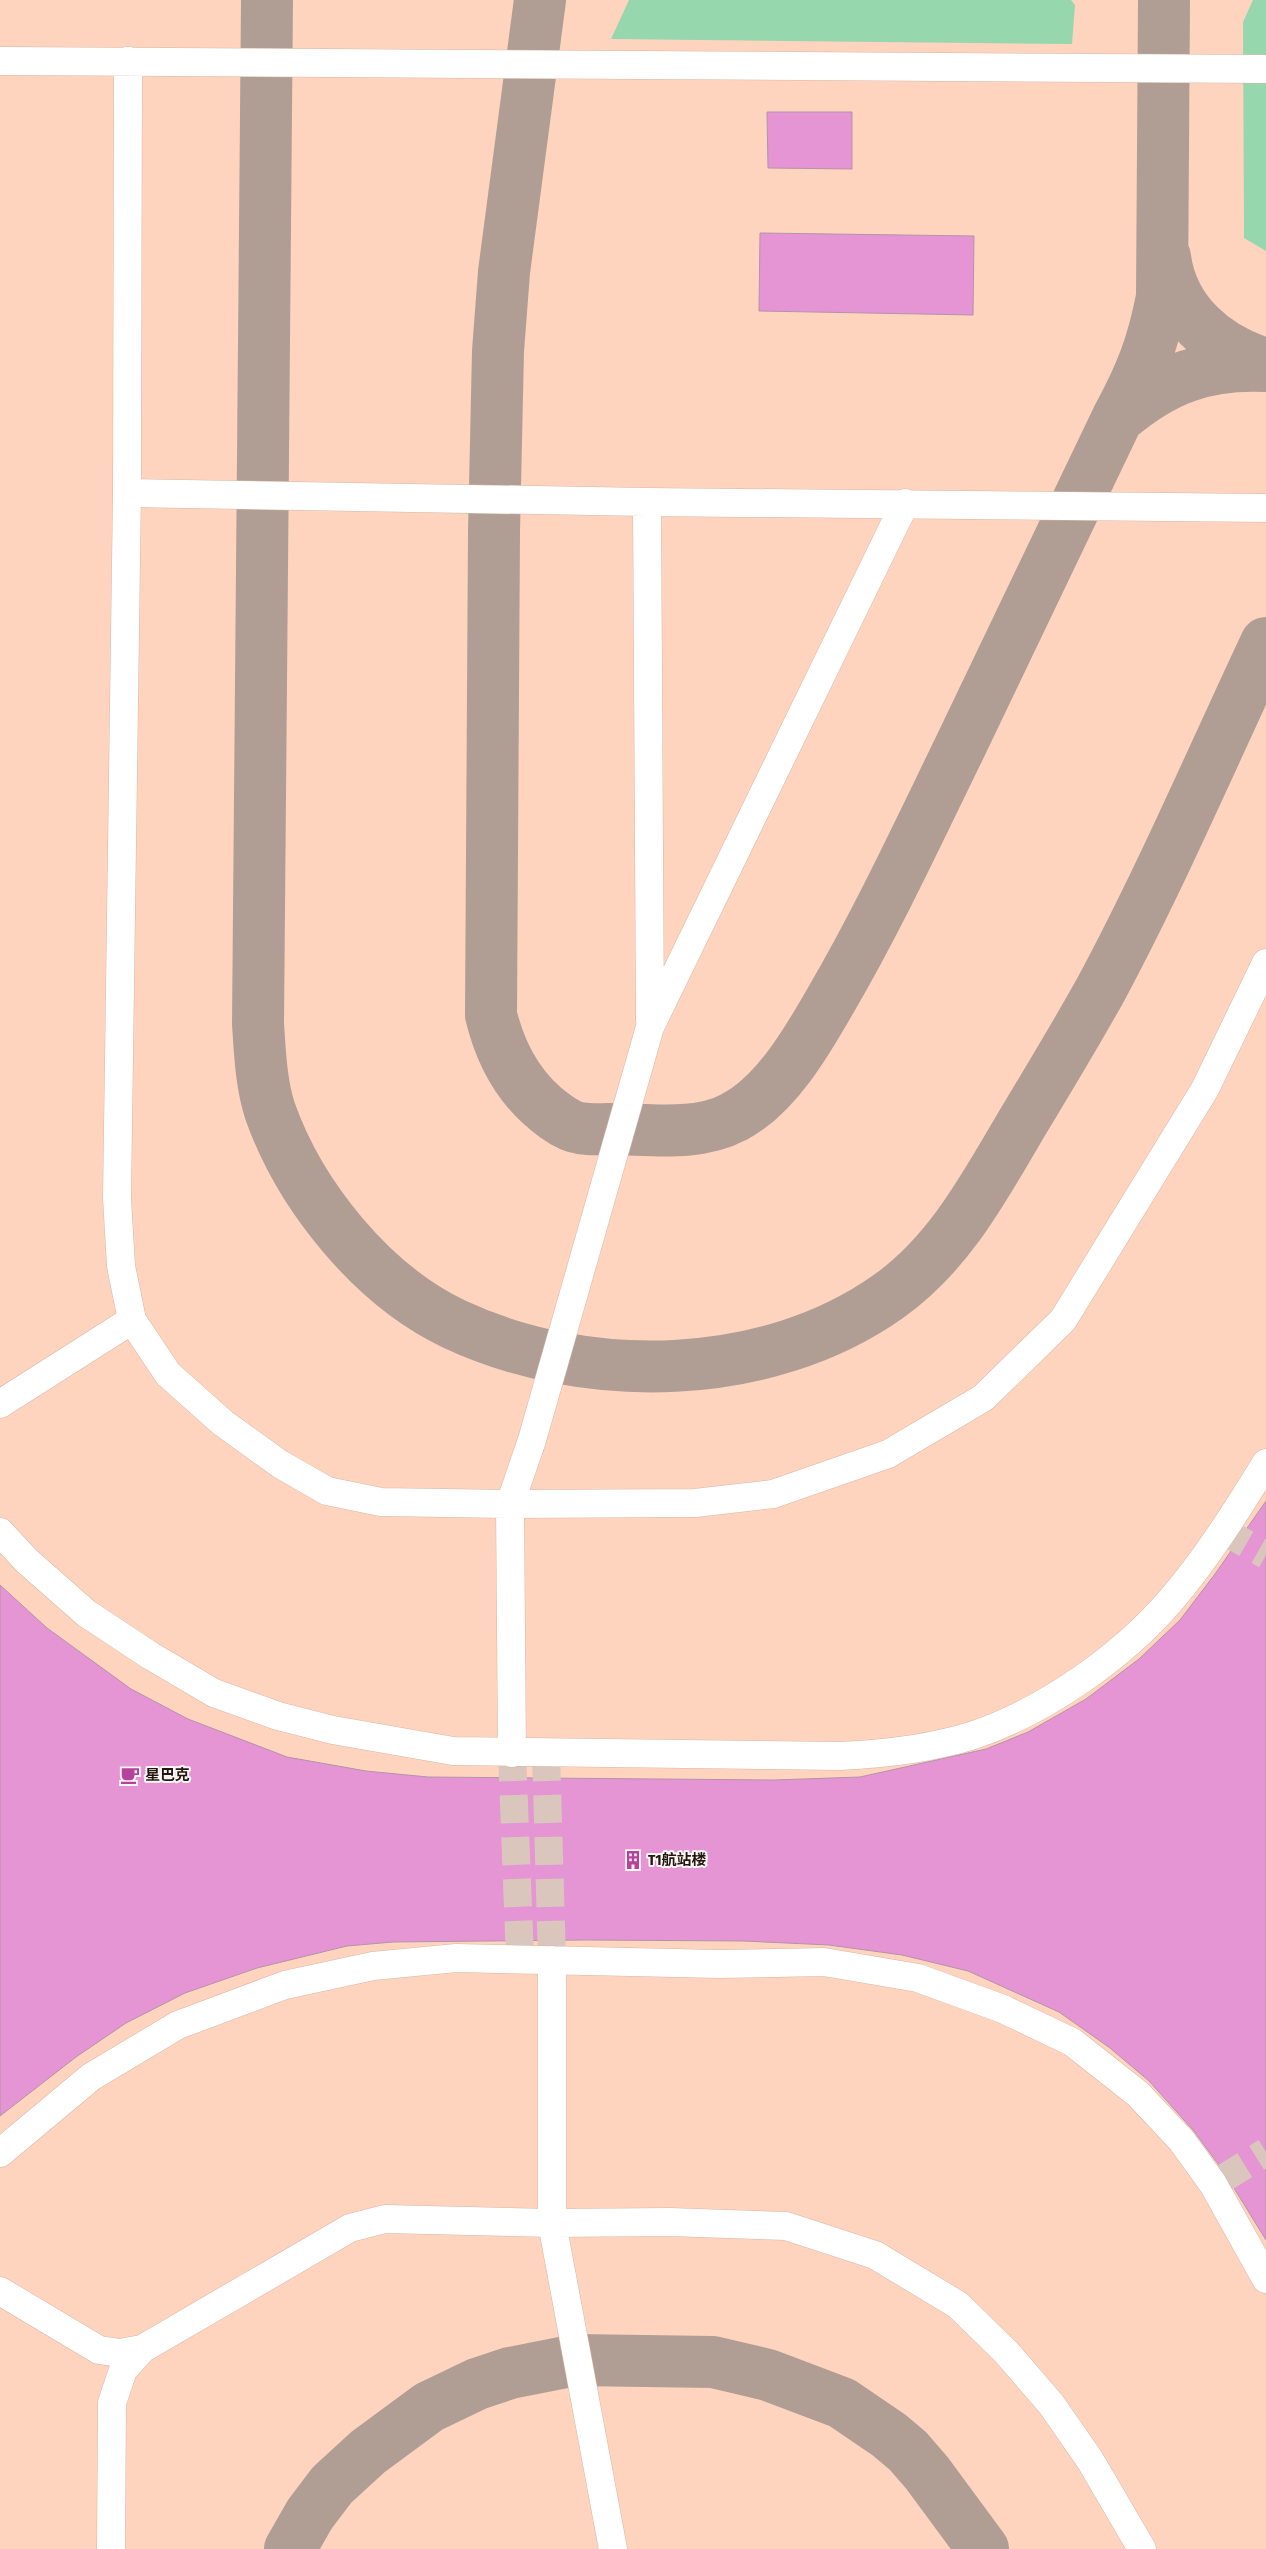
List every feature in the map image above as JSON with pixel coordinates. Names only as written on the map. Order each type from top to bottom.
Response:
[{"type":"lane","points":[[0,61],[1266,69]]},
{"type":"lane","points":[[128,61],[127,493],[117,1198],[121,1266],[132,1320],[168,1374],[216,1417],[280,1464],[327,1491],[381,1502],[510,1504],[695,1502],[773,1494],[888,1454],[983,1398],[1063,1320],[1205,1089],[1266,963]]},
{"type":"lane","points":[[127,493],[647,502],[905,503],[1266,508]]},
{"type":"lane","points":[[647,502],[650,1027]]},
{"type":"lane","points":[[512,1753],[510,1504],[532,1440],[650,1027],[905,503]]},
{"type":"lane","points":[[0,1404],[132,1320]]},
{"type":"lane","points":[[0,1532],[27,1561],[86,1613],[151,1656],[214,1693],[278,1716],[333,1730],[453,1751],[840,1756],[884,1754],[932,1746],[974,1735],[1048,1701],[1123,1649],[1171,1600],[1232,1516],[1266,1464]]},
{"type":"lane","points":[[0,2153],[91,2077],[170,2030],[285,1985],[382,1965],[456,1958],[719,1964],[824,1962],[918,1978],[1002,2009],[1072,2042],[1138,2094],[1217,2182],[1266,2279]]},
{"type":"lane","points":[[552,1960],[552,2223],[613,2549]]},
{"type":"lane","points":[[112,2403],[124,2370],[142,2349],[350,2228],[385,2219],[552,2223],[670,2222],[786,2226],[875,2255],[958,2305],[1006,2352],[1051,2404],[1084,2452],[1142,2549]]},
{"type":"lane","points":[[0,2291],[99,2350],[120,2353],[142,2349]]},
{"type":"lane","points":[[99,2350],[108,2370],[112,2403],[111,2549]]},
{"type":"shaded area","points":[[0,0],[1266,0],[1266,2549],[0,2549]]},
{"type":"green space","points":[[629,0],[1071,0],[1075,5],[1072,44],[611,39]]},
{"type":"green space","points":[[1253,0],[1266,0],[1266,251],[1244,238],[1243,22]]},
{"type":"building","points":[[767,112],[852,112],[852,169],[768,168]]},
{"type":"building","points":[[760,233],[974,236],[973,315],[759,311]]},
{"type":"building","name":"T1航站楼","points":[[1266,1501],[1266,2240],[1224,2172],[1193,2130],[1149,2081],[1110,2048],[1059,2012],[968,1971],[902,1955],[829,1945],[743,1941],[585,1940],[393,1942],[347,1946],[257,1968],[185,1993],[126,2023],[76,2057],[0,2116],[0,1585],[47,1628],[131,1689],[188,1719],[287,1757],[366,1771],[428,1777],[774,1780],[860,1777],[986,1749],[1028,1732],[1086,1699],[1139,1659],[1180,1620]]},
{"type":"taxiway","points":[[267,0],[258,1024],[261,1068],[270,1111],[283,1143],[300,1175],[320,1205],[342,1235],[368,1262],[395,1286],[424,1307],[454,1324],[506,1344],[560,1358],[617,1365],[675,1366],[733,1359],[788,1346],[841,1325],[889,1296],[931,1259],[965,1216],[996,1168],[1082,1022],[1144,904],[1266,643]]},
{"type":"taxiway","points":[[540,0],[504,272],[498,351],[494,532],[491,1015],[500,1045],[522,1084],[543,1106],[567,1124],[587,1129],[672,1130],[689,1130],[720,1123],[750,1107],[778,1080],[813,1030],[866,937],[898,875],[1140,373],[1155,330],[1162,297],[1164,0]]},
{"type":"taxiway","points":[[1165,257],[1169,277],[1177,295],[1199,326],[1230,349],[1266,364]]},
{"type":"taxiway","points":[[1119,417],[1169,383],[1187,376],[1224,367],[1266,366]]},
{"type":"taxiway","points":[[290,2549],[310,2514],[332,2485],[368,2452],[429,2407],[477,2384],[510,2373],[576,2360],[713,2362],[768,2375],[842,2403],[889,2435],[908,2451],[927,2473],[983,2549]]},
{"type":"tunnel","points":[[1222,1530],[1266,1555]]},
{"type":"tunnel","points":[[512,1753],[520,1959]]},
{"type":"tunnel","points":[[546,1753],[552,1960]]},
{"type":"tunnel","points":[[1221,2180],[1266,2152]]},
{"type":"place","name":"星巴克","points":[[130,1775]]},
{"type":"place","name":"T1航站楼","points":[[633,1860]]}]
